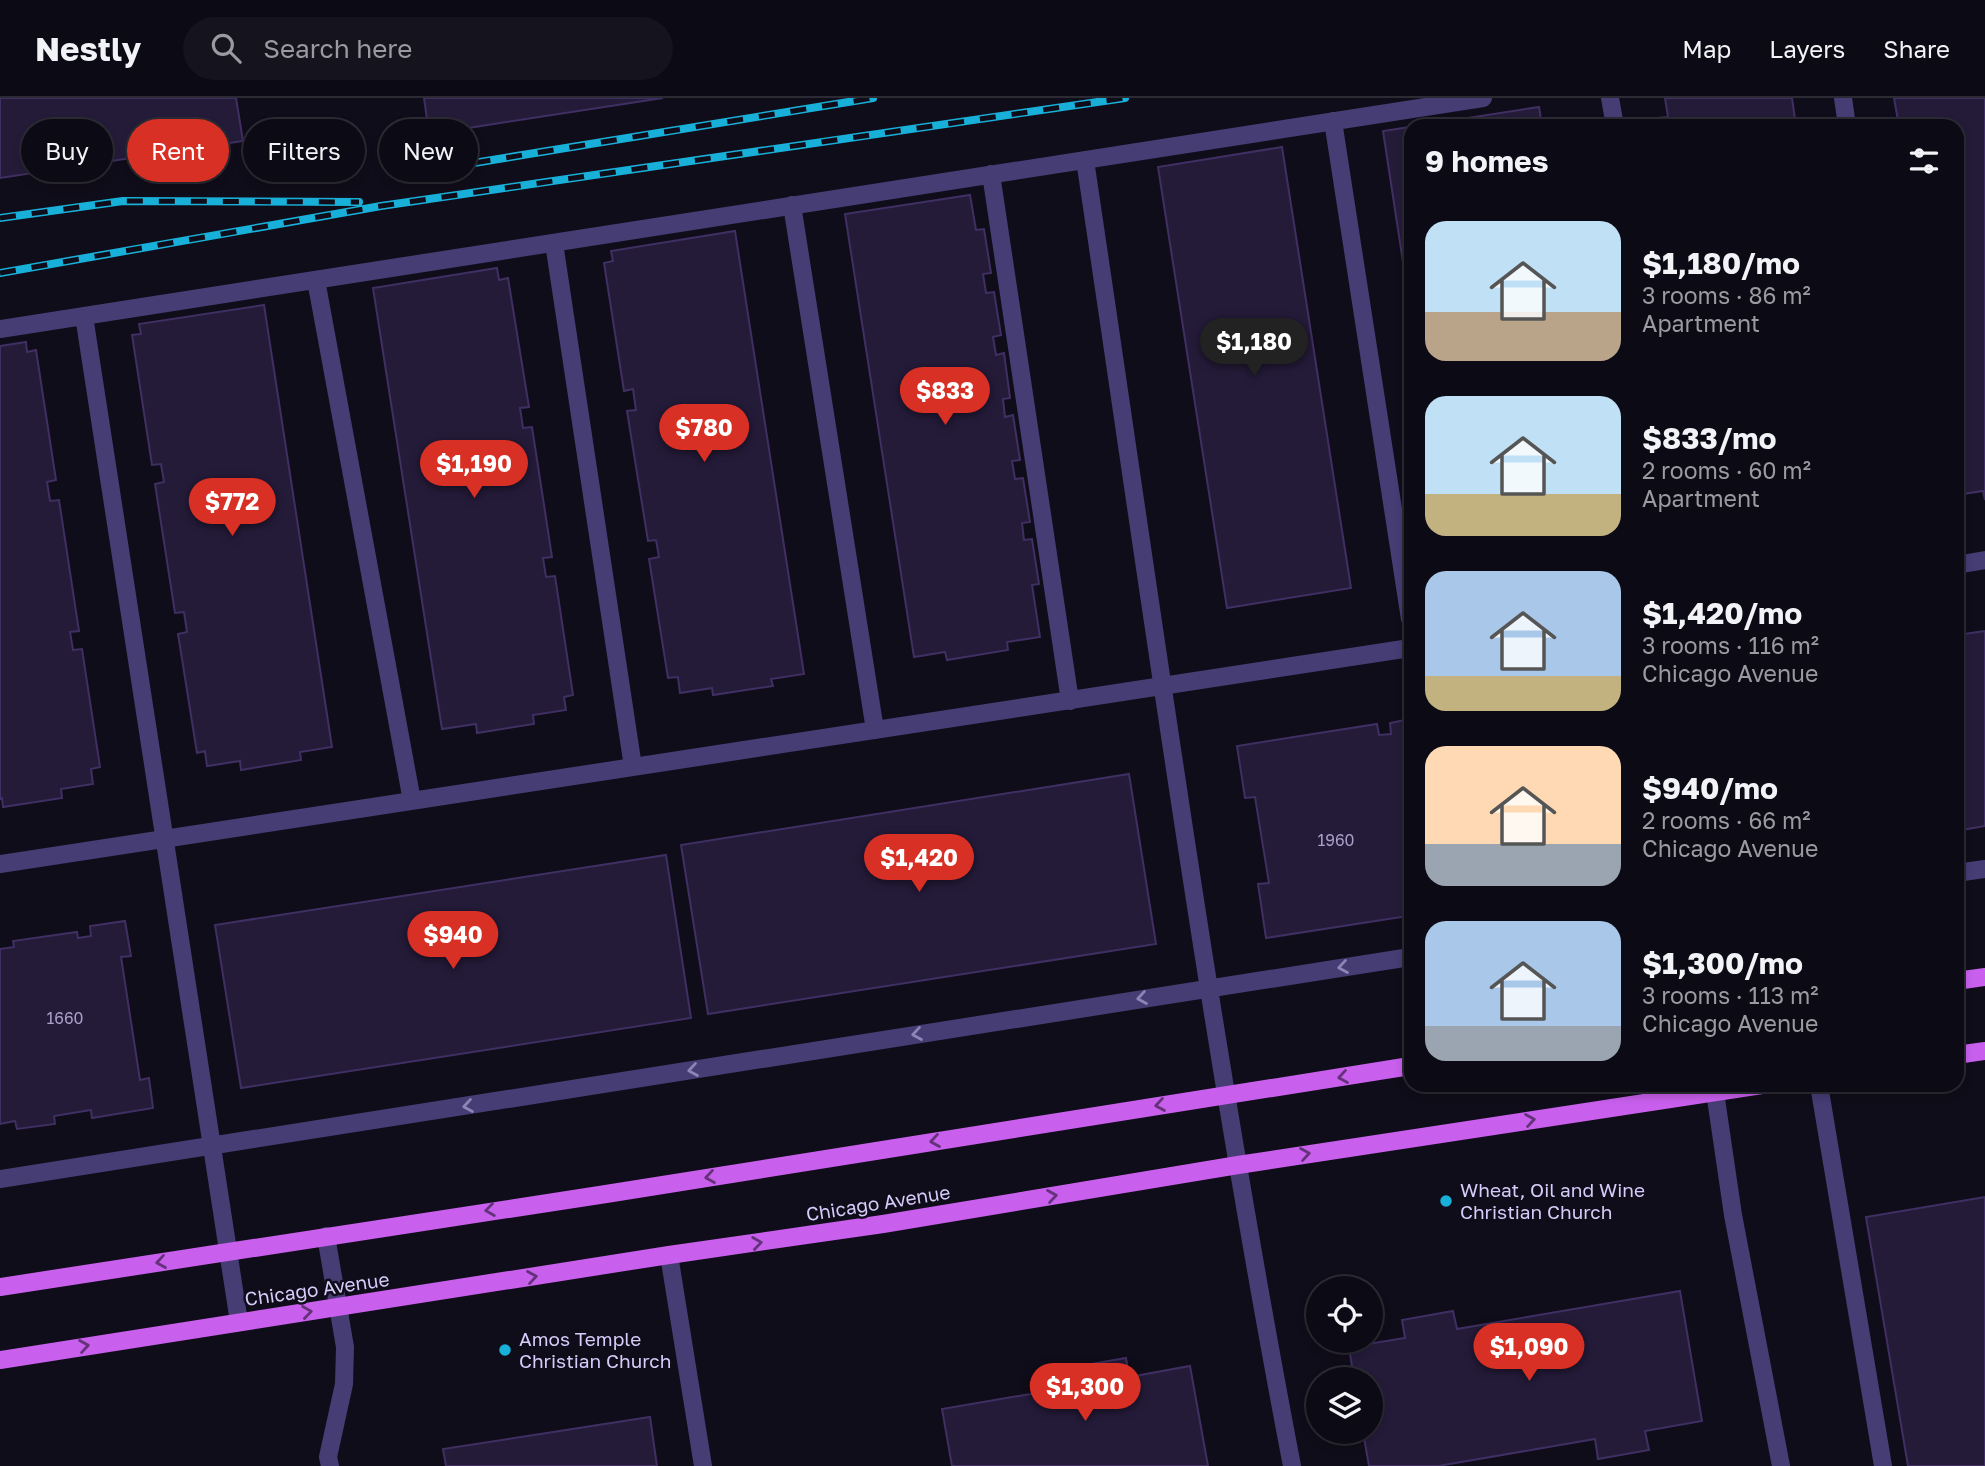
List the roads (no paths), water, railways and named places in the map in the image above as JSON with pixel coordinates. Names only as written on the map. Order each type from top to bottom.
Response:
[{"type":"main road","points":[[1964,980],[1985,977]]},
{"type":"main road","points":[[1964,1054],[1985,1051]]},
{"type":"main road","points":[[0,1287],[1404,1067]]},
{"type":"main road","name":"Chicago Avenue","points":[[0,1360],[1715,1092]]},
{"type":"lane","points":[[0,329],[1483,98]]},
{"type":"lane","points":[[1610,98],[1614,119]]},
{"type":"lane","points":[[1843,98],[1846,119]]},
{"type":"lane","points":[[1333,121],[1404,580]]},
{"type":"lane","points":[[1085,160],[1209,988],[1258,1288],[1292,1466]]},
{"type":"lane","points":[[991,174],[1070,701]]},
{"type":"lane","points":[[792,205],[875,730]]},
{"type":"lane","points":[[554,243],[633,767]]},
{"type":"lane","points":[[316,280],[412,801]]},
{"type":"lane","points":[[84,316],[239,1322]]},
{"type":"lane","points":[[1964,564],[1985,560]]},
{"type":"lane","points":[[0,864],[1404,650]]},
{"type":"lane","points":[[1964,872],[1985,869]]},
{"type":"lane","points":[[0,1179],[1404,958]]},
{"type":"lane","points":[[1715,1092],[1775,1465]]},
{"type":"lane","points":[[1820,1092],[1883,1466]]},
{"type":"lane","points":[[326,1236],[345,1347],[344,1384],[328,1457],[330,1466]]},
{"type":"lane","points":[[669,1255],[703,1466]]},
{"type":"railway","points":[[478,162],[873,98]]},
{"type":"railway","points":[[0,273],[381,206],[1125,98]]},
{"type":"railway","points":[[0,218],[123,201],[359,202]]},
{"type":"place","name":"Wheat, Oil and Wine Christian Church","points":[[1446,1201]]},
{"type":"place","name":"Amos Temple Christian Church","points":[[505,1350]]}]
